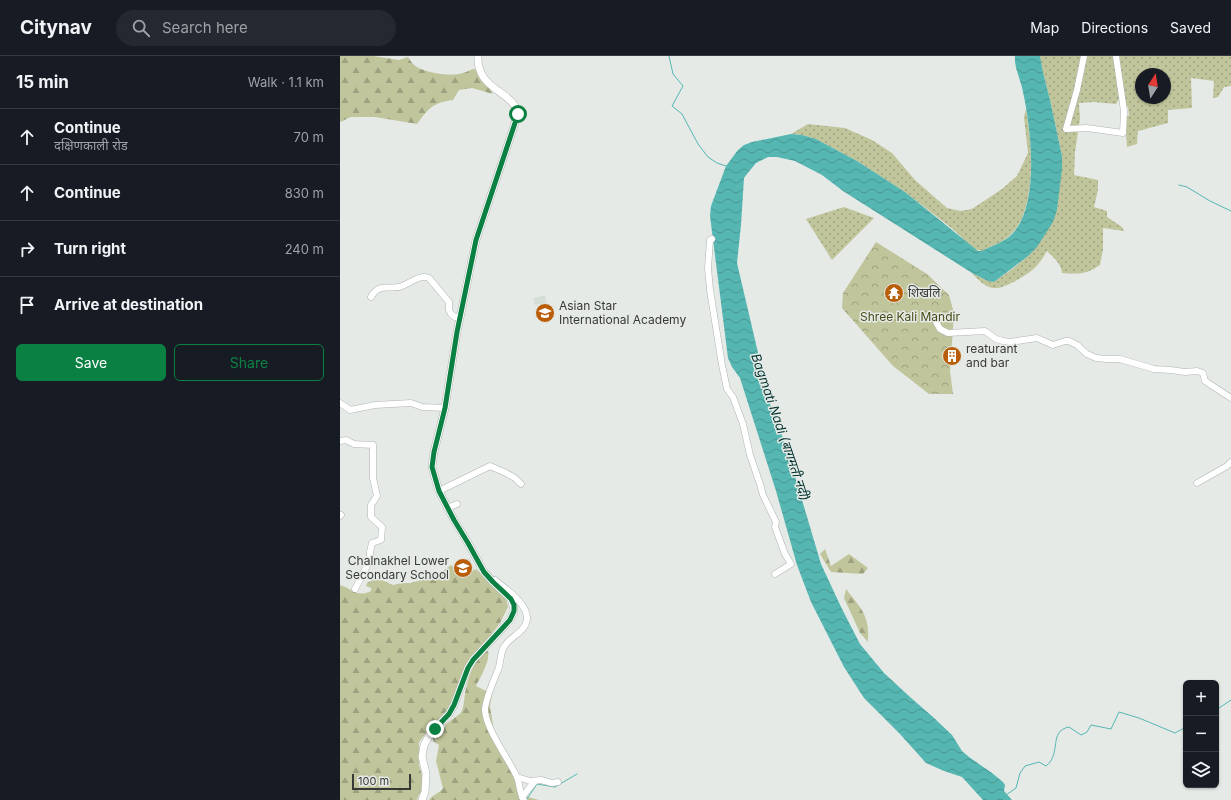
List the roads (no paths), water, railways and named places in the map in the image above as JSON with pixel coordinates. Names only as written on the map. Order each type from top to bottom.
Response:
[{"type":"main road","points":[[422,800],[425,792],[426,779],[422,756],[424,745],[430,734],[449,714],[468,668],[473,660],[510,620],[514,607],[511,599],[484,572],[447,508],[439,491],[432,467],[434,452],[445,408],[460,317],[478,234],[517,119],[517,109],[512,102],[484,77],[479,67],[478,56]]},
{"type":"street","points":[[1084,56],[1077,90],[1066,129],[1087,128],[1123,132],[1124,111],[1116,56]]},
{"type":"street","points":[[712,239],[710,240],[708,268],[725,379],[743,424],[750,455],[763,496],[776,522],[775,527],[791,564],[775,574]]},
{"type":"street","points":[[371,297],[374,292],[382,288],[389,286],[398,287],[414,282],[418,278],[426,277],[429,278],[449,302],[449,310],[451,314],[455,317],[460,317]]},
{"type":"street","points":[[936,322],[940,329],[948,333],[985,331],[996,339],[1007,342],[1037,338],[1054,345],[1069,341],[1077,345],[1087,354],[1096,358],[1124,360],[1154,369],[1200,372],[1203,373],[1205,381],[1231,398]]},
{"type":"street","points":[[340,403],[350,410],[376,405],[411,403],[422,407],[445,408]]},
{"type":"street","points":[[340,441],[346,440],[354,444],[373,445],[373,478],[377,496],[371,505],[371,517],[382,527],[381,540],[372,544],[370,560],[355,588]]},
{"type":"street","points":[[1197,484],[1231,462]]},
{"type":"street","points":[[439,491],[490,466],[515,478],[521,484]]},
{"type":"street","points":[[447,508],[457,504]]},
{"type":"street","points":[[484,572],[515,597],[526,613],[527,620],[521,631],[504,646],[501,662],[486,702],[485,710],[496,741],[517,777],[523,798]]},
{"type":"street","points":[[517,777],[535,781],[541,780],[552,783],[558,782]]},
{"type":"street","points":[[523,798],[535,781]]},
{"type":"water","points":[[1015,56],[1040,56],[1062,156],[1062,169],[1057,210],[1053,222],[1037,247],[1027,257],[994,282],[988,281],[972,273],[843,191],[822,175],[795,161],[777,157],[768,157],[756,163],[744,178],[737,263],[770,404],[786,446],[821,564],[860,644],[884,673],[952,735],[962,751],[1003,782],[1005,785],[1004,791],[1012,800],[983,800],[962,777],[926,763],[900,734],[864,698],[844,667],[811,602],[797,565],[776,491],[740,378],[732,367],[728,358],[710,216],[711,206],[726,166],[738,150],[744,145],[752,142],[791,134],[816,139],[857,161],[905,192],[978,251],[1002,241],[1013,233],[1022,220],[1030,185],[1031,165],[1029,125]]},
{"type":"waterway","points":[[669,56],[673,74],[683,86],[672,106],[682,114],[698,144],[708,157],[717,163],[726,166]]},
{"type":"waterway","points":[[1179,185],[1187,187],[1210,201],[1231,211]]},
{"type":"waterway","points":[[1219,708],[1231,700]]},
{"type":"waterway","points":[[1006,795],[1016,788],[1020,773],[1025,766],[1039,762],[1046,766],[1051,761],[1057,738],[1063,729],[1069,727],[1081,735],[1087,732],[1091,725],[1111,729],[1119,712],[1139,718],[1175,733],[1183,729]]},
{"type":"waterway","points":[[527,799],[537,784],[555,787],[577,774]]},
{"type":"place","name":"शिखलि","points":[[894,293]]},
{"type":"place","name":"Asian Star International Academy","points":[[545,313]]},
{"type":"place","name":"reaturant and bar","points":[[952,356]]},
{"type":"place","name":"Chalnakhel Lower Secondary School","points":[[463,568]]},
{"type":"park label","name":"Shree Kali Mandir","points":[[910,317]]},
{"type":"water label","name":"Bagmati Nadi (बागमती नदी)","points":[[781,427]]}]
